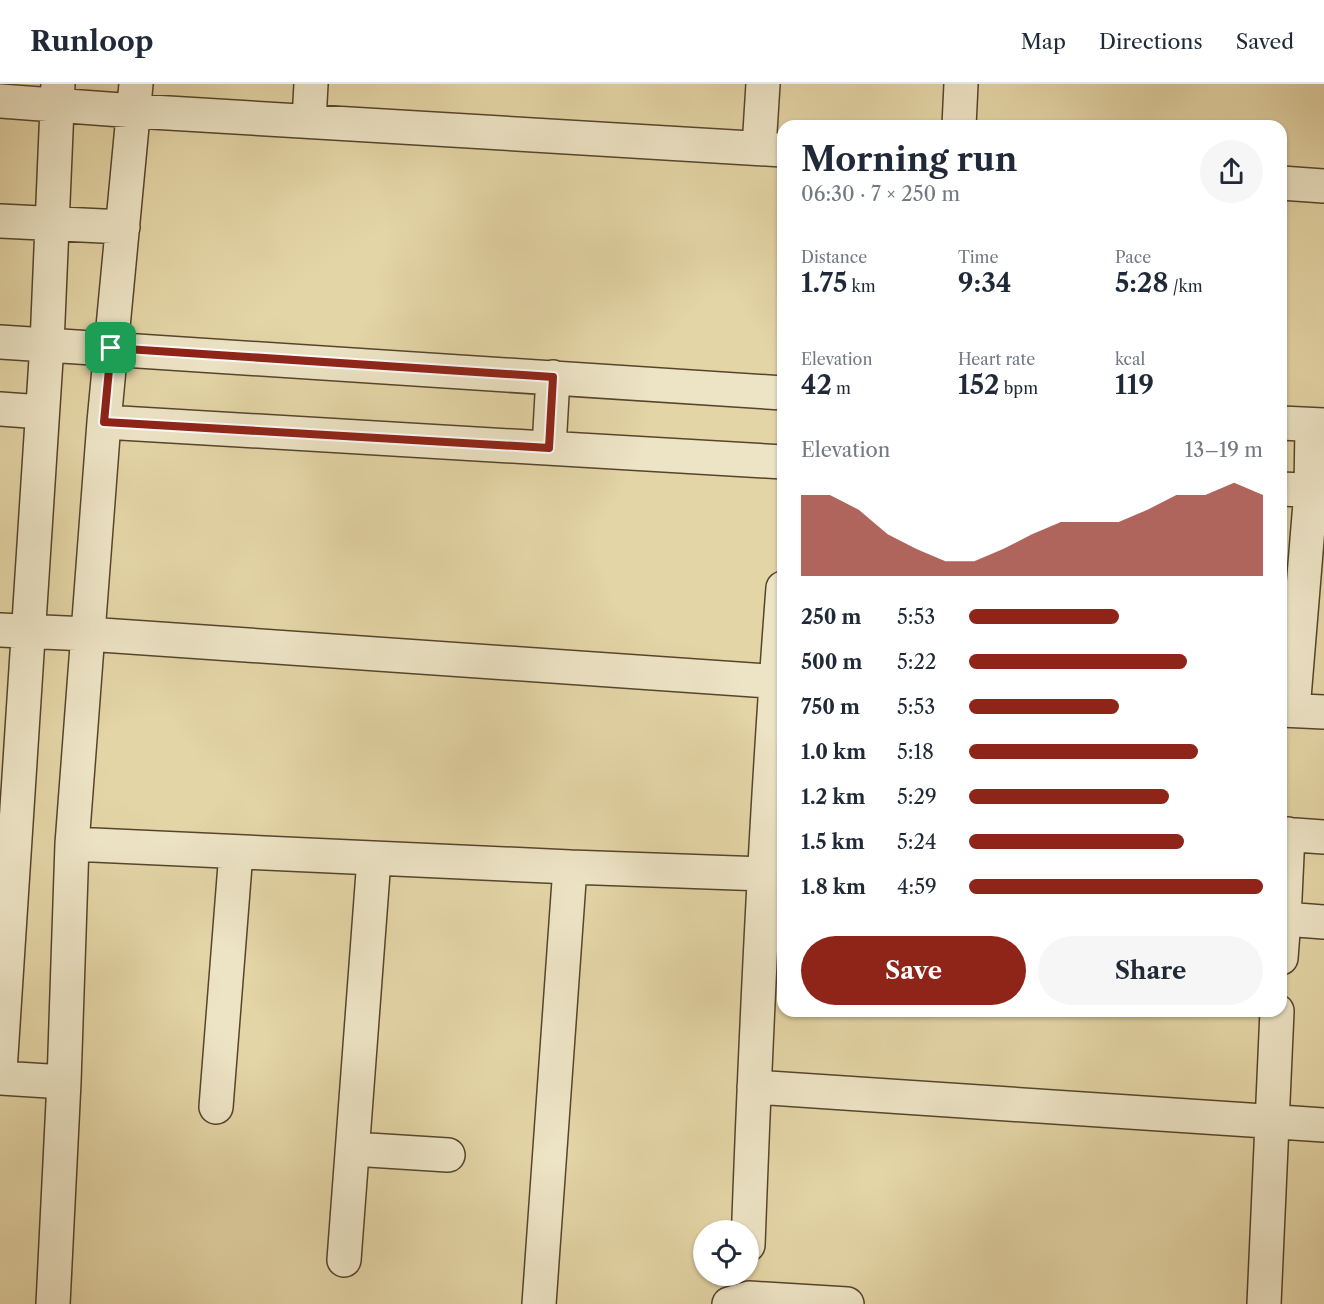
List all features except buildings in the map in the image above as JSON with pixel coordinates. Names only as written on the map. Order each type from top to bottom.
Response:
[{"type":"street","points":[[309,121],[311,84]]},
{"type":"street","points":[[0,100],[57,94],[135,97],[309,121],[771,149],[762,84]]},
{"type":"street","points":[[959,120],[961,84]]},
{"type":"street","points":[[0,1071],[14,631],[42,412],[57,94]]},
{"type":"street","points":[[53,1304],[64,1082],[72,844],[104,422],[135,97]]},
{"type":"street","points":[[1287,183],[1324,186]]},
{"type":"street","points":[[0,221],[123,227]]},
{"type":"street","points":[[0,342],[777,393]]},
{"type":"street","points":[[549,448],[553,377]]},
{"type":"street","points":[[0,410],[42,412]]},
{"type":"street","points":[[104,422],[777,462]]},
{"type":"street","points":[[1300,711],[1306,424]]},
{"type":"street","points":[[14,631],[777,681]]},
{"type":"street","points":[[749,1220],[754,1087],[772,947],[764,874],[776,802],[777,762]]},
{"type":"street","points":[[1287,834],[1324,837]]},
{"type":"street","points":[[72,844],[374,859],[764,874]]},
{"type":"street","points":[[216,1107],[236,852]]},
{"type":"street","points":[[344,1260],[374,859]]},
{"type":"street","points":[[538,1304],[570,867]]},
{"type":"street","points":[[1287,919],[1324,922]]},
{"type":"street","points":[[1264,1304],[1277,1017]]},
{"type":"street","points":[[0,1078],[64,1082]]},
{"type":"street","points":[[754,1087],[1324,1125]]},
{"type":"street","points":[[352,1149],[448,1155]]},
{"type":"street","points":[[744,1295],[847,1304]]},
{"type":"route","points":[[111,348],[553,377],[549,448],[104,422],[111,348]]}]
